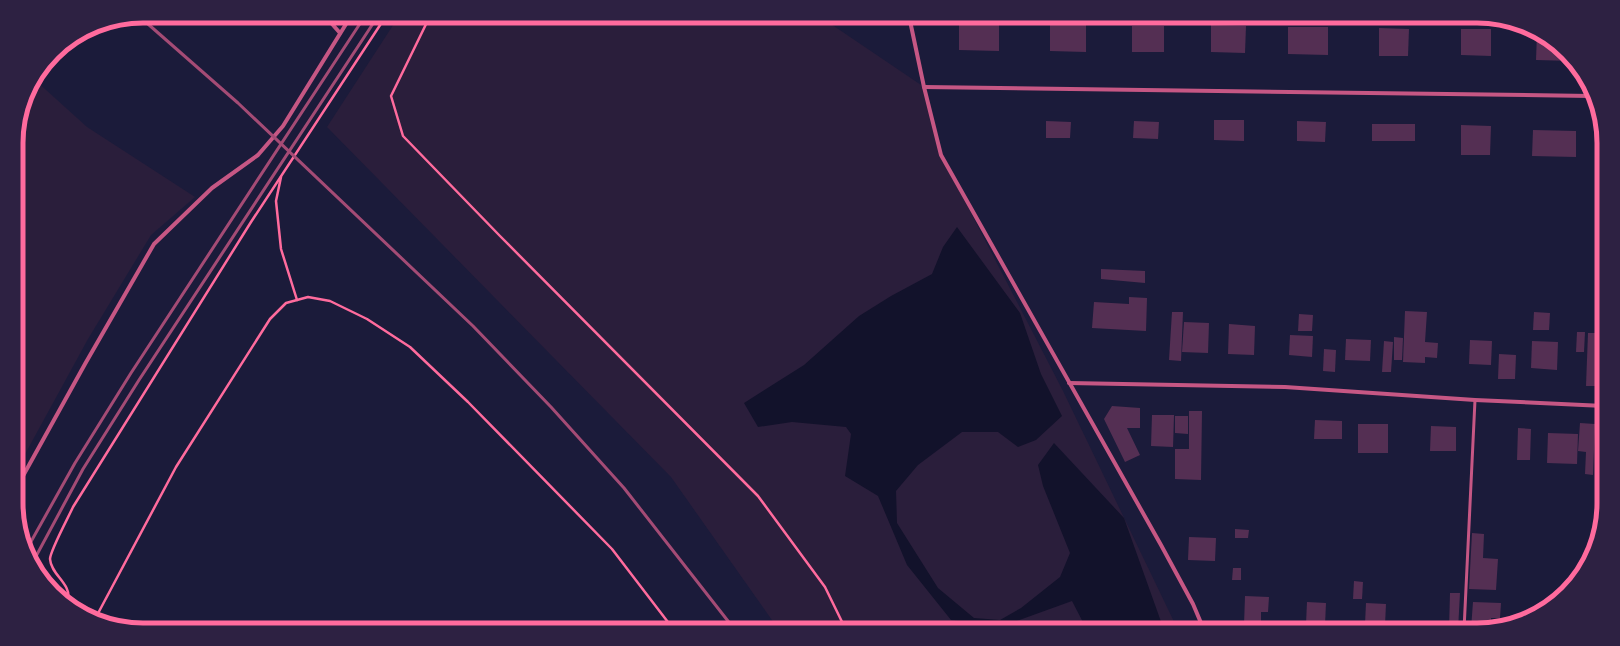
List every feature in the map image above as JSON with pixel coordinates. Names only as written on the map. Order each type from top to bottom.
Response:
[{"type":"street","points":[[331,23],[340,33]]},
{"type":"street","points":[[23,476],[154,244],[212,188],[258,155],[283,126],[346,23]]},
{"type":"street","points":[[910,23],[924,87],[941,155],[1193,604],[1201,623]]},
{"type":"street","points":[[924,87],[1587,96]]},
{"type":"street","points":[[1069,383],[1284,387],[1475,400],[1597,406]]},
{"type":"lane","points":[[1464,623],[1475,400]]},
{"type":"path","points":[[68,596],[68,588],[52,568],[50,557],[73,507],[251,222],[381,23]]},
{"type":"path","points":[[427,23],[391,96],[404,136],[505,241],[758,496],[825,587],[843,623]]},
{"type":"path","points":[[282,175],[276,201],[281,249],[297,300]]},
{"type":"path","points":[[98,614],[176,467],[270,319],[286,303],[308,297],[330,301],[367,319],[410,347],[468,402],[612,548],[669,623]]},
{"type":"shaded area","points":[[394,23],[829,23],[924,87],[941,155],[1063,391],[1175,623],[774,623],[671,477],[327,127]]},
{"type":"shaded area","points":[[39,83],[87,127],[195,197],[151,235],[88,339],[23,458],[23,135],[27,112]]},
{"type":"shaded area","points":[[957,227],[1020,313],[1041,374],[1062,416],[1036,440],[1018,447],[998,432],[962,432],[918,465],[896,491],[897,523],[938,588],[974,618],[1000,620],[1021,608],[1060,577],[1070,553],[1043,486],[1038,465],[1054,443],[1124,518],[1162,623],[1083,623],[1072,601],[1011,623],[972,623],[951,620],[907,565],[878,496],[845,476],[851,434],[846,427],[792,422],[758,427],[744,403],[804,365],[859,316],[891,296],[932,274],[943,247]]},
{"type":"building","points":[[959,23],[999,23],[999,51],[959,50]]},
{"type":"building","points":[[1050,24],[1086,25],[1086,52],[1050,51]]},
{"type":"building","points":[[1211,25],[1246,26],[1245,53],[1211,52]]},
{"type":"building","points":[[1132,26],[1164,26],[1164,52],[1132,52]]},
{"type":"building","points":[[1288,27],[1328,27],[1328,55],[1288,54]]},
{"type":"building","points":[[1379,28],[1409,29],[1408,56],[1379,56]]},
{"type":"building","points":[[1461,29],[1491,29],[1491,56],[1461,55]]},
{"type":"building","points":[[1537,39],[1564,61],[1536,60]]},
{"type":"building","points":[[1214,120],[1244,120],[1244,141],[1214,140]]},
{"type":"building","points":[[1046,121],[1071,122],[1070,138],[1046,138]]},
{"type":"building","points":[[1134,121],[1159,122],[1158,139],[1133,138]]},
{"type":"building","points":[[1297,121],[1326,122],[1325,142],[1297,141]]},
{"type":"building","points":[[1372,124],[1415,124],[1415,141],[1372,141]]},
{"type":"building","points":[[1461,125],[1491,126],[1490,155],[1461,155]]},
{"type":"building","points":[[1533,130],[1576,131],[1576,157],[1532,156]]},
{"type":"building","points":[[1101,269],[1145,271],[1145,283],[1101,279]]},
{"type":"building","points":[[1129,297],[1147,298],[1146,331],[1092,328],[1094,302],[1129,304]]},
{"type":"building","points":[[1405,311],[1427,312],[1425,342],[1438,343],[1437,358],[1425,357],[1425,363],[1403,362]]},
{"type":"building","points":[[1172,312],[1183,312],[1181,361],[1169,360]]},
{"type":"building","points":[[1534,312],[1550,313],[1549,330],[1533,330]]},
{"type":"building","points":[[1299,314],[1313,315],[1312,331],[1298,331]]},
{"type":"building","points":[[1184,322],[1209,323],[1208,353],[1182,352]]},
{"type":"building","points":[[1229,324],[1255,326],[1254,355],[1228,354]]},
{"type":"building","points":[[1577,332],[1585,332],[1584,352],[1576,352]]},
{"type":"building","points":[[1588,333],[1597,333],[1597,386],[1586,386]]},
{"type":"building","points":[[1290,335],[1313,336],[1312,357],[1289,355]]},
{"type":"building","points":[[1394,337],[1403,338],[1402,360],[1394,360]]},
{"type":"building","points":[[1346,339],[1371,340],[1370,361],[1345,360]]},
{"type":"building","points":[[1470,340],[1492,341],[1491,365],[1469,364]]},
{"type":"building","points":[[1384,341],[1393,342],[1391,372],[1382,372]]},
{"type":"building","points":[[1532,341],[1558,342],[1557,370],[1531,368]]},
{"type":"building","points":[[1324,349],[1336,350],[1335,372],[1323,371]]},
{"type":"building","points":[[1499,354],[1516,355],[1515,379],[1498,379]]},
{"type":"building","points":[[1112,406],[1140,408],[1140,428],[1127,428],[1140,455],[1125,462],[1104,419]]},
{"type":"building","points":[[1189,411],[1202,411],[1201,480],[1175,479],[1175,449],[1189,449]]},
{"type":"building","points":[[1152,415],[1174,415],[1173,447],[1151,446]]},
{"type":"building","points":[[1175,416],[1188,416],[1188,434],[1175,433]]},
{"type":"building","points":[[1315,420],[1342,421],[1342,439],[1314,439]]},
{"type":"building","points":[[1580,423],[1595,424],[1593,475],[1585,474],[1586,452],[1578,451]]},
{"type":"building","points":[[1358,424],[1388,424],[1388,453],[1358,453]]},
{"type":"building","points":[[1597,424],[1597,467],[1595,467]]},
{"type":"building","points":[[1431,426],[1456,427],[1456,451],[1430,451]]},
{"type":"building","points":[[1518,428],[1531,429],[1530,460],[1517,460]]},
{"type":"building","points":[[1548,433],[1578,434],[1577,464],[1547,463]]},
{"type":"building","points":[[1235,529],[1249,530],[1248,538],[1235,538]]},
{"type":"building","points":[[1472,533],[1484,534],[1483,558],[1498,559],[1496,590],[1469,589]]},
{"type":"building","points":[[1189,537],[1216,538],[1215,561],[1188,560]]},
{"type":"building","points":[[1233,568],[1241,568],[1241,580],[1232,580]]},
{"type":"building","points":[[1354,581],[1363,582],[1362,599],[1353,599]]},
{"type":"building","points":[[1450,593],[1460,593],[1458,623],[1449,623]]},
{"type":"building","points":[[1245,596],[1269,597],[1268,612],[1261,612],[1261,623],[1244,623]]},
{"type":"building","points":[[1307,602],[1326,603],[1325,623],[1306,623]]},
{"type":"building","points":[[1473,602],[1501,603],[1500,618],[1491,618],[1491,622],[1471,623]]},
{"type":"building","points":[[1366,603],[1386,604],[1385,623],[1365,623]]},
{"type":"railway","points":[[147,23],[238,103],[473,326],[551,407],[624,488],[730,623]]},
{"type":"railway","points":[[30,544],[75,463],[131,373],[360,23]]},
{"type":"railway","points":[[36,557],[83,469],[139,380],[373,23]]}]
